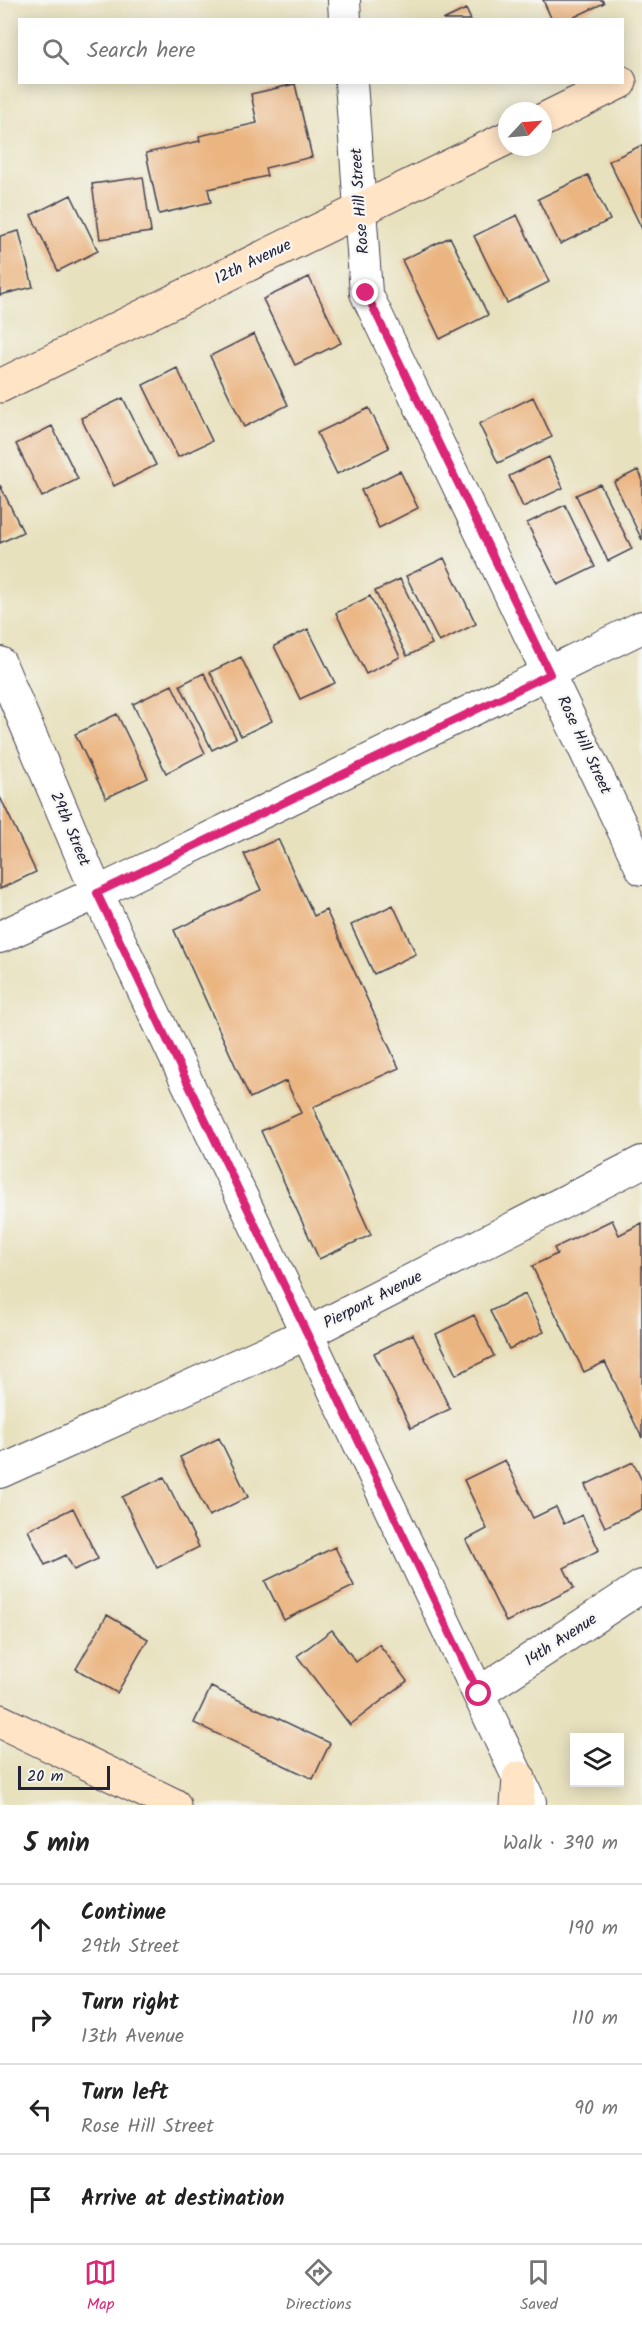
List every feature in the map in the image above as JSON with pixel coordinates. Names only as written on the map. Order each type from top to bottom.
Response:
[{"type":"street","points":[[344,0],[345,18]]},
{"type":"street","points":[[624,81],[642,72]]},
{"type":"street","name":"Rose Hill Street","points":[[351,84],[362,209],[366,293],[642,869]]},
{"type":"street","points":[[552,116],[617,84]]},
{"type":"street","name":"12th Avenue","points":[[0,386],[498,142]]},
{"type":"street","points":[[0,937],[97,893],[550,674],[642,627]]},
{"type":"street","name":"29th Street","points":[[0,663],[97,893],[479,1694],[523,1796]]},
{"type":"street","name":"Pierpont Avenue","points":[[0,1472],[306,1334],[642,1162]]},
{"type":"street","name":"14th Avenue","points":[[479,1694],[642,1586]]},
{"type":"street","points":[[0,1721],[174,1805]]},
{"type":"building","points":[[543,0],[602,0],[604,3],[572,18],[551,18]]},
{"type":"building","points":[[466,9],[470,18],[447,18]]},
{"type":"building","points":[[295,84],[312,157],[265,168],[267,176],[208,189],[211,202],[159,214],[146,153],[200,141],[199,136],[257,123],[251,94]]},
{"type":"building","points":[[642,145],[642,229],[609,161]]},
{"type":"building","points":[[588,175],[610,220],[560,244],[538,199]]},
{"type":"building","points":[[143,177],[151,232],[100,239],[92,184]]},
{"type":"building","points":[[71,195],[98,251],[58,271],[31,215]]},
{"type":"building","points":[[517,215],[549,282],[507,303],[474,236]]},
{"type":"building","points":[[19,231],[33,287],[0,295],[0,236]]},
{"type":"building","points":[[450,237],[488,315],[440,339],[402,260]]},
{"type":"building","points":[[309,277],[341,343],[295,365],[263,299]]},
{"type":"building","points":[[254,334],[288,405],[244,427],[210,356]]},
{"type":"building","points":[[177,368],[212,441],[178,457],[143,385]]},
{"type":"building","points":[[533,397],[552,437],[498,463],[479,424]]},
{"type":"building","points":[[123,398],[156,465],[114,486],[81,418]]},
{"type":"building","points":[[369,408],[389,448],[337,474],[317,433]]},
{"type":"building","points":[[52,426],[78,479],[42,497],[16,444]]},
{"type":"building","points":[[549,457],[563,488],[523,507],[509,476]]},
{"type":"building","points":[[638,470],[642,478],[642,540],[614,482]]},
{"type":"building","points":[[400,471],[418,508],[379,528],[361,490]]},
{"type":"building","points":[[600,484],[632,549],[608,561],[576,495]]},
{"type":"building","points":[[0,485],[23,532],[0,543]]},
{"type":"building","points":[[565,505],[595,567],[558,585],[527,523]]},
{"type":"building","points":[[444,558],[476,624],[439,642],[406,576]]},
{"type":"building","points":[[400,579],[432,644],[407,656],[375,591]]},
{"type":"building","points":[[370,596],[400,657],[366,674],[336,613]]},
{"type":"building","points":[[308,629],[335,683],[300,699],[274,646]]},
{"type":"building","points":[[241,657],[272,721],[241,736],[210,672]]},
{"type":"building","points":[[204,673],[236,738],[212,750],[180,685]]},
{"type":"building","points":[[172,685],[205,753],[166,773],[133,704]]},
{"type":"building","points":[[117,714],[148,778],[106,798],[75,734]]},
{"type":"building","points":[[0,797],[36,872],[0,889]]},
{"type":"building","points":[[278,839],[314,916],[326,910],[399,1068],[313,1107],[371,1235],[319,1259],[261,1131],[301,1113],[286,1081],[250,1098],[174,930],[261,890],[244,854]]},
{"type":"building","points":[[393,905],[416,954],[374,974],[351,925]]},
{"type":"building","points":[[612,1220],[619,1235],[642,1223],[642,1438],[605,1362],[584,1372],[532,1266],[557,1254],[554,1248]]},
{"type":"building","points":[[525,1294],[544,1332],[509,1349],[490,1311]]},
{"type":"building","points":[[474,1315],[494,1356],[456,1375],[436,1334]]},
{"type":"building","points":[[413,1334],[450,1409],[411,1428],[374,1353]]},
{"type":"building","points":[[219,1438],[248,1497],[209,1516],[180,1457]]},
{"type":"building","points":[[505,1460],[533,1518],[556,1507],[564,1524],[582,1515],[599,1550],[564,1568],[574,1588],[506,1622],[466,1540],[487,1529],[464,1480]]},
{"type":"building","points":[[633,1462],[642,1481],[642,1509],[605,1527],[585,1485]]},
{"type":"building","points":[[164,1477],[199,1547],[157,1568],[122,1497]]},
{"type":"building","points":[[73,1508],[98,1559],[74,1570],[66,1555],[45,1565],[28,1530]]},
{"type":"building","points":[[335,1547],[354,1586],[284,1620],[265,1581]]},
{"type":"building","points":[[107,1615],[148,1639],[117,1693],[76,1669]]},
{"type":"building","points":[[332,1630],[356,1662],[379,1644],[407,1681],[350,1725],[297,1656]]},
{"type":"building","points":[[211,1687],[330,1743],[313,1779],[194,1723]]},
{"type":"route","points":[[366,293],[550,674],[97,893],[479,1694]]}]
